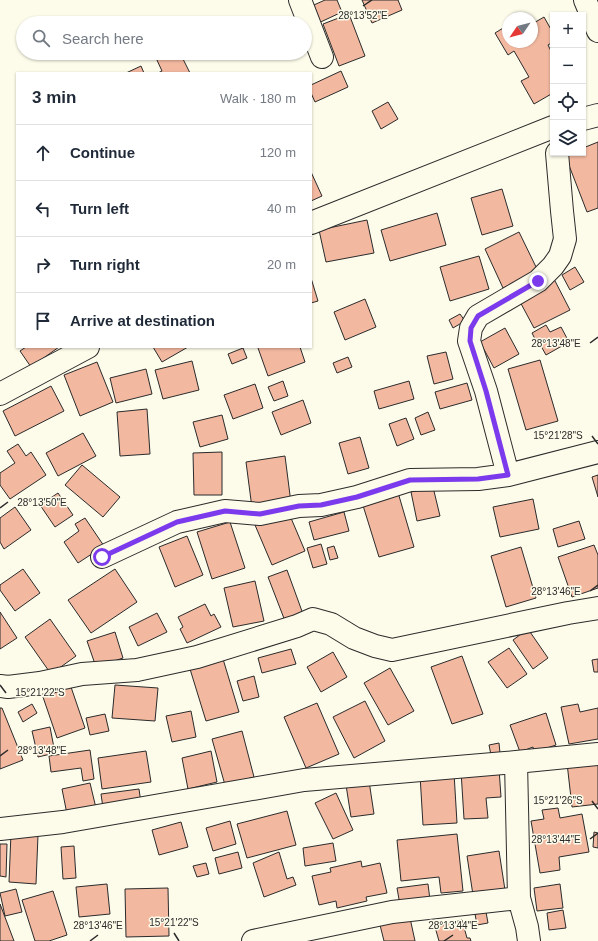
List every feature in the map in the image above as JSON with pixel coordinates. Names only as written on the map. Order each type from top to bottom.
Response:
[{"type":"street","points":[[300,0],[306,16]]},
{"type":"street","points":[[585,0],[598,31]]},
{"type":"street","points":[[312,31],[322,57]]},
{"type":"street","points":[[586,118],[598,114]]},
{"type":"street","points":[[312,223],[550,128]]},
{"type":"street","points":[[508,475],[486,391],[470,341],[471,328],[478,316],[538,281],[553,266],[560,256],[566,239],[557,156]]},
{"type":"street","points":[[0,394],[86,348]]},
{"type":"street","points":[[102,557],[177,522],[225,511],[260,514],[299,506],[321,505],[357,497],[410,480],[478,479],[508,475],[598,452]]},
{"type":"street","points":[[0,686],[40,683],[82,674],[137,670],[197,657],[297,626],[313,619],[331,624],[354,638],[375,646],[392,650],[598,608]]},
{"type":"street","points":[[0,829],[63,822],[304,780],[598,754]]},
{"type":"street","points":[[516,762],[519,898],[527,927],[529,941]]},
{"type":"street","points":[[253,941],[392,912],[519,898]]},
{"type":"building","points":[[325,0],[337,0],[342,12],[312,26],[312,16],[308,16],[305,9]]},
{"type":"building","points":[[362,0],[398,0],[402,10],[372,23]]},
{"type":"building","points":[[349,14],[365,56],[339,66],[323,24]]},
{"type":"building","points":[[544,17],[550,28],[550,44],[548,45],[550,49],[550,95],[534,104],[521,81],[529,77],[514,51],[508,55],[504,48],[538,48],[538,20]]},
{"type":"building","points":[[502,29],[502,45],[495,33]]},
{"type":"building","points":[[157,60],[184,60],[190,72],[160,72],[162,71]]},
{"type":"building","points":[[141,66],[144,72],[128,72]]},
{"type":"building","points":[[341,71],[348,87],[315,102],[312,95],[312,85]]},
{"type":"building","points":[[388,102],[398,119],[381,129],[372,111]]},
{"type":"building","points":[[598,142],[598,208],[587,212],[565,156],[586,156],[586,147]]},
{"type":"building","points":[[312,174],[322,196],[312,201]]},
{"type":"building","points":[[502,189],[513,226],[482,235],[471,198]]},
{"type":"building","points":[[437,213],[446,245],[390,261],[381,230]]},
{"type":"building","points":[[367,220],[374,253],[326,262],[319,230]]},
{"type":"building","points":[[519,232],[538,271],[503,288],[485,249]]},
{"type":"building","points":[[479,256],[489,289],[450,301],[440,267]]},
{"type":"building","points":[[575,267],[584,282],[570,290],[562,275]]},
{"type":"building","points":[[554,279],[570,310],[534,328],[518,298]]},
{"type":"building","points":[[312,281],[318,301],[312,303]]},
{"type":"building","points":[[365,299],[376,327],[345,340],[334,312]]},
{"type":"building","points":[[460,314],[465,321],[453,328],[449,320]]},
{"type":"building","points":[[546,325],[550,332],[561,327],[569,342],[546,355],[541,346],[539,347],[532,333]]},
{"type":"building","points":[[505,328],[519,354],[494,368],[480,342]]},
{"type":"building","points":[[24,348],[58,348],[31,367],[20,351]]},
{"type":"building","points":[[154,348],[186,348],[162,362]]},
{"type":"building","points":[[243,348],[247,358],[232,364],[228,354]]},
{"type":"building","points":[[258,348],[300,348],[305,362],[268,376]]},
{"type":"building","points":[[446,352],[453,379],[434,384],[427,356]]},
{"type":"building","points":[[348,357],[352,367],[337,373],[333,363]]},
{"type":"building","points":[[540,360],[558,421],[526,430],[508,369]]},
{"type":"building","points":[[192,361],[199,390],[163,399],[155,370]]},
{"type":"building","points":[[97,362],[113,402],[80,416],[64,375]]},
{"type":"building","points":[[146,369],[152,394],[116,403],[110,378]]},
{"type":"building","points":[[283,381],[288,396],[274,401],[268,387]]},
{"type":"building","points":[[409,381],[414,399],[379,409],[374,391]]},
{"type":"building","points":[[467,383],[472,400],[440,409],[435,392]]},
{"type":"building","points":[[255,384],[263,408],[233,419],[224,395]]},
{"type":"building","points":[[51,386],[64,411],[15,436],[3,411]]},
{"type":"building","points":[[303,400],[311,423],[281,435],[272,412]]},
{"type":"building","points":[[147,409],[150,454],[120,456],[117,412]]},
{"type":"building","points":[[428,412],[435,430],[421,435],[415,418]]},
{"type":"building","points":[[222,415],[228,439],[200,447],[193,422]]},
{"type":"building","points":[[406,418],[414,439],[397,446],[389,424]]},
{"type":"building","points":[[83,433],[96,456],[58,476],[46,453]]},
{"type":"building","points":[[360,437],[369,468],[348,474],[339,443]]},
{"type":"building","points":[[18,444],[26,456],[31,452],[46,475],[10,499],[0,485],[0,473],[15,463],[7,451]]},
{"type":"building","points":[[222,452],[222,495],[194,495],[193,453]]},
{"type":"building","points":[[285,456],[291,503],[252,508],[246,462]]},
{"type":"building","points":[[82,465],[120,497],[103,517],[65,485]]},
{"type":"building","points":[[598,475],[598,497],[592,477]]},
{"type":"building","points":[[433,487],[440,516],[417,521],[411,492]]},
{"type":"building","points":[[397,489],[414,547],[379,557],[361,499]]},
{"type":"building","points":[[58,493],[73,515],[55,527],[40,505]]},
{"type":"building","points":[[533,499],[539,529],[500,537],[493,507]]},
{"type":"building","points":[[15,507],[31,530],[4,549],[0,542],[0,518]]},
{"type":"building","points":[[288,511],[305,551],[272,565],[255,525]]},
{"type":"building","points":[[344,512],[349,531],[314,540],[309,522]]},
{"type":"building","points":[[85,518],[104,546],[78,563],[64,542],[79,531],[75,524]]},
{"type":"building","points":[[579,521],[585,539],[558,547],[553,529]]},
{"type":"building","points":[[230,522],[245,568],[212,579],[197,532]]},
{"type":"building","points":[[187,536],[203,575],[175,587],[159,547]]},
{"type":"building","points":[[321,544],[327,564],[313,568],[307,548]]},
{"type":"building","points":[[594,545],[598,555],[598,588],[572,597],[558,557]]},
{"type":"building","points":[[334,546],[338,558],[330,560],[327,548]]},
{"type":"building","points":[[521,547],[536,598],[506,607],[491,556]]},
{"type":"building","points":[[23,569],[40,593],[15,611],[0,590],[0,585]]},
{"type":"building","points":[[115,569],[137,602],[91,633],[68,600]]},
{"type":"building","points":[[287,570],[303,614],[285,621],[268,577]]},
{"type":"building","points":[[255,581],[264,621],[233,627],[224,588]]},
{"type":"building","points":[[205,604],[211,616],[214,614],[221,627],[187,643],[180,629],[183,627],[178,617]]},
{"type":"building","points":[[0,612],[17,638],[0,649]]},
{"type":"building","points":[[157,613],[167,632],[138,646],[129,627]]},
{"type":"building","points":[[50,619],[76,656],[51,674],[25,637]]},
{"type":"building","points":[[528,629],[548,658],[533,669],[513,640]]},
{"type":"building","points":[[115,632],[123,658],[96,667],[87,641]]},
{"type":"building","points":[[509,648],[527,674],[507,688],[488,662]]},
{"type":"building","points":[[291,649],[296,664],[262,673],[258,658]]},
{"type":"building","points":[[333,652],[347,677],[321,692],[307,667]]},
{"type":"building","points":[[462,656],[483,714],[452,724],[431,667]]},
{"type":"building","points":[[223,659],[239,712],[206,721],[190,669]]},
{"type":"building","points":[[598,659],[598,672],[594,672],[592,660]]},
{"type":"building","points":[[390,668],[414,711],[388,725],[364,683]]},
{"type":"building","points":[[254,676],[259,697],[243,701],[237,681]]},
{"type":"building","points":[[115,685],[158,688],[155,721],[112,718]]},
{"type":"building","points":[[71,687],[85,728],[57,738],[43,697]]},
{"type":"building","points":[[365,701],[385,741],[354,758],[333,717]]},
{"type":"building","points":[[317,703],[339,754],[306,768],[284,717]]},
{"type":"building","points":[[32,704],[37,713],[23,722],[18,712]]},
{"type":"building","points":[[578,704],[580,712],[598,708],[598,739],[569,744],[561,707]]},
{"type":"building","points":[[0,708],[2,708],[23,760],[0,769]]},
{"type":"building","points":[[191,711],[196,737],[172,742],[166,716]]},
{"type":"building","points":[[546,713],[556,745],[534,752],[533,747],[520,752],[510,725]]},
{"type":"building","points":[[105,714],[109,731],[90,735],[86,718]]},
{"type":"building","points":[[50,727],[55,753],[38,757],[32,731]]},
{"type":"building","points":[[242,731],[254,777],[225,785],[212,739]]},
{"type":"building","points":[[499,743],[500,753],[491,755],[489,745]]},
{"type":"building","points":[[90,750],[94,779],[83,781],[81,768],[51,772],[49,756]]},
{"type":"building","points":[[146,751],[151,782],[102,789],[98,758]]},
{"type":"building","points":[[211,751],[217,782],[188,789],[182,758]]},
{"type":"building","points":[[598,760],[598,804],[572,807],[567,763]]},
{"type":"building","points":[[499,769],[501,797],[486,798],[488,818],[464,819],[461,771]]},
{"type":"building","points":[[454,773],[457,823],[423,825],[420,775]]},
{"type":"building","points":[[369,781],[374,814],[351,817],[346,785]]},
{"type":"building","points":[[90,783],[96,808],[67,814],[62,789]]},
{"type":"building","points":[[139,789],[141,803],[103,808],[101,794]]},
{"type":"building","points":[[336,793],[353,830],[333,839],[315,803]]},
{"type":"building","points":[[558,808],[560,818],[582,814],[589,852],[559,857],[560,870],[540,873],[531,821],[544,819],[542,810]]},
{"type":"building","points":[[287,811],[296,845],[247,858],[237,824]]},
{"type":"building","points":[[230,821],[236,844],[213,851],[206,828]]},
{"type":"building","points":[[181,822],[188,847],[159,855],[152,830]]},
{"type":"building","points":[[594,832],[598,833],[598,848],[593,847]]},
{"type":"building","points":[[11,833],[38,835],[36,884],[9,882]]},
{"type":"building","points":[[457,834],[463,891],[441,893],[439,877],[401,881],[397,840]]},
{"type":"building","points":[[333,843],[336,861],[305,866],[303,848]]},
{"type":"building","points":[[0,844],[7,844],[6,877],[0,876]]},
{"type":"building","points":[[74,846],[76,878],[63,879],[61,847]]},
{"type":"building","points":[[499,851],[505,890],[473,895],[467,856]]},
{"type":"building","points":[[238,852],[242,868],[219,874],[215,858]]},
{"type":"building","points":[[279,852],[287,879],[293,877],[296,885],[264,897],[253,863]]},
{"type":"building","points":[[361,861],[362,867],[380,863],[387,893],[366,897],[367,901],[337,908],[336,901],[319,905],[312,876],[331,872],[330,868]]},
{"type":"building","points":[[206,863],[209,874],[197,877],[193,866]]},
{"type":"building","points":[[107,884],[110,914],[79,917],[76,887]]},
{"type":"building","points":[[428,884],[430,900],[400,905],[397,888]]},
{"type":"building","points":[[560,884],[563,908],[537,911],[534,888]]},
{"type":"building","points":[[168,888],[169,936],[126,937],[125,889]]},
{"type":"building","points":[[16,889],[22,912],[5,916],[0,893]]},
{"type":"building","points":[[53,891],[67,935],[49,941],[35,941],[22,900]]},
{"type":"building","points":[[0,904],[14,941],[0,941]]},
{"type":"building","points":[[563,910],[566,928],[549,930],[547,913]]},
{"type":"building","points":[[486,912],[488,923],[477,925],[475,914]]},
{"type":"building","points":[[410,918],[415,941],[384,941],[380,925]]},
{"type":"building","points":[[462,920],[467,938],[470,938],[471,941],[439,941],[435,927]]},
{"type":"route","points":[[102,557],[177,522],[225,511],[260,514],[299,506],[321,505],[357,497],[410,480],[478,479],[508,475],[486,391],[470,341],[471,328],[478,316],[538,281]]}]
